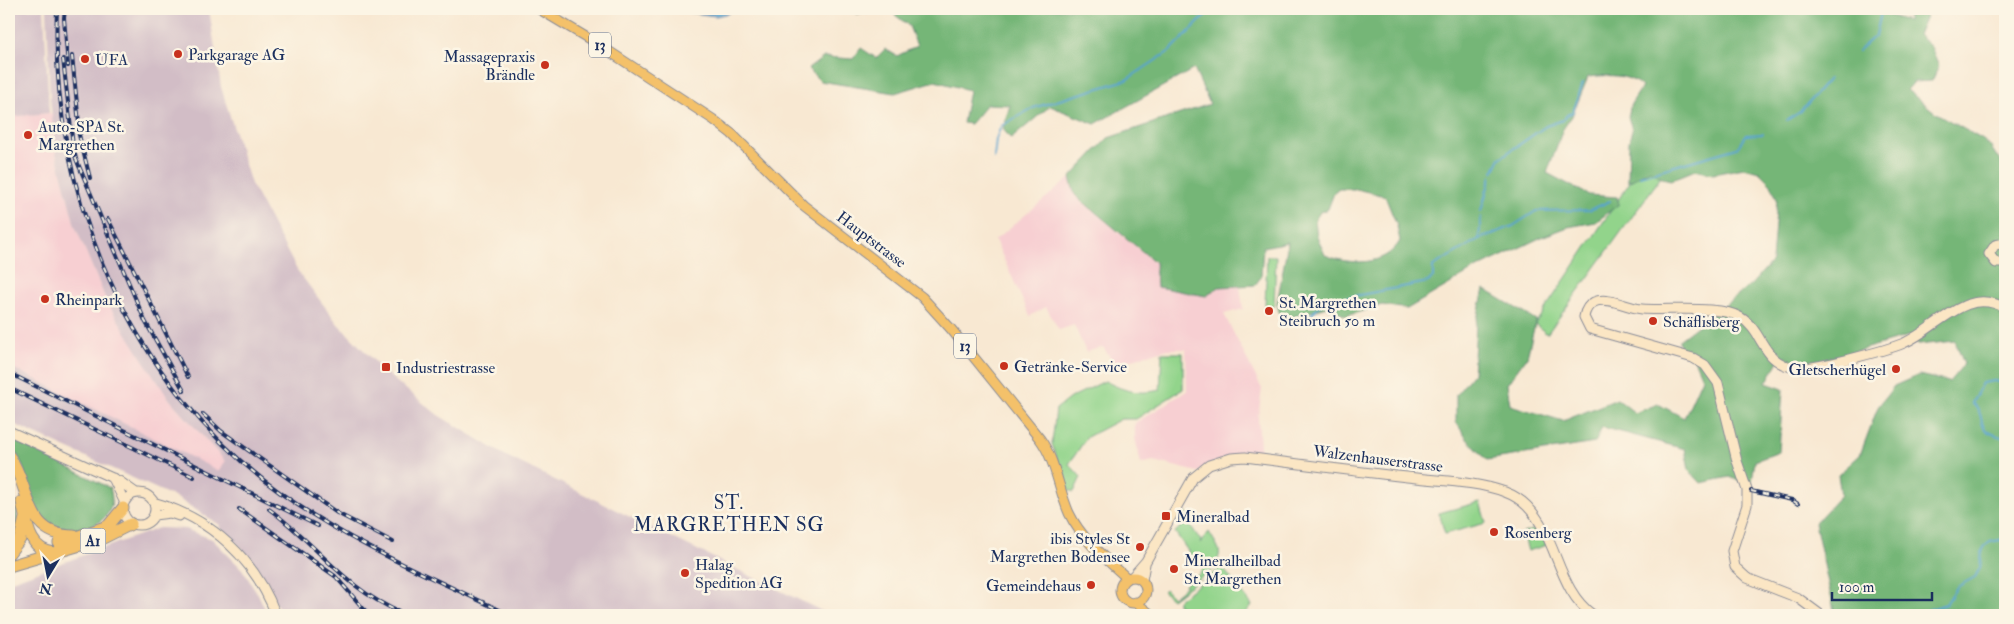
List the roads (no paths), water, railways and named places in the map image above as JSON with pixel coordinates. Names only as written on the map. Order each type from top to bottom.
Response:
[{"type":"highway","points":[[9,456],[19,475],[32,512],[40,523],[57,534],[81,536]]},
{"type":"highway","points":[[9,469],[17,486],[38,554]]},
{"type":"highway","name":"A1","points":[[9,566],[108,526],[123,504]]},
{"type":"highway","points":[[9,553],[22,535],[25,516]]},
{"type":"highway","name":"A1","points":[[9,558],[54,553],[101,539],[131,524]]},
{"type":"main road","name":"Hauptstrasse","points":[[539,9],[601,46],[714,120],[732,134],[810,210],[922,297],[951,329],[1046,448],[1074,523],[1110,565],[1127,580],[1142,580],[1146,588],[1144,597],[1152,615]]},
{"type":"main road","name":"Hauptstrasse","points":[[1127,580],[1122,597],[1128,602],[1135,602],[1152,615]]},
{"type":"main road","points":[[1135,602],[1144,597]]},
{"type":"street","points":[[2005,243],[1995,245],[1989,254],[1996,263],[2005,263]]},
{"type":"street","points":[[1821,615],[1798,598],[1747,578],[1734,567],[1732,551],[1747,505],[1748,490],[1735,454],[1722,394],[1712,373],[1705,365],[1693,358],[1590,329],[1584,317],[1588,307],[1594,302],[1601,301],[1640,309],[1693,310],[1734,314],[1754,328],[1769,355],[1784,365],[1797,368],[1820,366],[1903,343],[1963,306],[1977,301],[1992,302],[2005,308]]},
{"type":"street","points":[[9,431],[113,478],[129,486],[136,493],[147,496],[153,502],[183,512],[213,529],[236,550],[253,571],[268,596],[276,615]]},
{"type":"street","name":"Walzenhauserstrasse","points":[[1127,580],[1146,561],[1193,478],[1209,465],[1231,458],[1245,457],[1468,484],[1505,492],[1525,504],[1535,514],[1542,525],[1572,592],[1578,602],[1593,615]]},
{"type":"street","points":[[113,478],[123,504],[124,517],[131,524],[144,525],[154,516],[170,513],[194,518]]},
{"type":"street","points":[[123,504],[136,493]]},
{"type":"street","points":[[153,502],[154,516]]},
{"type":"street","name":"Walzenhauserstrasse","points":[[1142,580],[1146,561]]},
{"type":"water","points":[[673,9],[732,10],[729,13],[716,16]]},
{"type":"waterway","points":[[994,158],[996,139],[1001,126],[1033,108],[1126,80],[1170,51],[1212,9]]},
{"type":"waterway","points":[[1858,51],[1876,35],[1881,13]]},
{"type":"waterway","points":[[1787,120],[1800,112],[1829,79]]},
{"type":"waterway","points":[[1493,172],[1500,158],[1546,126],[1563,120],[1573,112],[1583,83]]},
{"type":"waterway","points":[[1640,176],[1737,148],[1746,135],[1763,134]]},
{"type":"waterway","points":[[1481,211],[1491,176]]},
{"type":"waterway","points":[[1308,318],[1323,302],[1428,282],[1433,277],[1433,266],[1479,239],[1513,226],[1536,211],[1590,210],[1610,201]]},
{"type":"waterway","points":[[1479,239],[1481,217]]},
{"type":"waterway","points":[[2005,383],[1994,381],[1982,383],[1972,403],[1980,414],[1982,424],[1987,431],[2005,438]]},
{"type":"waterway","points":[[1923,615],[1928,610],[1946,604],[1957,587],[1975,577],[1980,568],[1982,551],[1985,546],[1990,542],[2005,539]]},
{"type":"railway","points":[[57,9],[58,78],[67,147],[85,215],[110,280],[142,341],[182,398],[228,449],[282,494],[308,512],[364,545],[510,615]]},
{"type":"railway","points":[[65,9],[68,66]]},
{"type":"railway","points":[[72,56],[80,133]]},
{"type":"railway","points":[[63,59],[76,159],[145,321],[184,391]]},
{"type":"railway","points":[[77,127],[90,178]]},
{"type":"railway","points":[[108,219],[188,377]]},
{"type":"railway","points":[[9,373],[318,526]]},
{"type":"railway","points":[[9,388],[194,477]]},
{"type":"railway","points":[[203,414],[221,431],[337,513],[393,542]]},
{"type":"railway","points":[[1751,491],[1792,500],[1798,504]]},
{"type":"railway","points":[[239,509],[335,576]]},
{"type":"railway","points":[[269,509],[292,527],[356,586],[380,602],[405,615]]},
{"type":"railway","points":[[336,577],[369,615]]},
{"type":"place","name":"Parkgarage AG","points":[[178,54]]},
{"type":"place","name":"UFA","points":[[85,59]]},
{"type":"place","name":"Massagepraxis Brändle","points":[[545,65]]},
{"type":"place","name":"Auto-SPA St. Margrethen","points":[[28,135]]},
{"type":"place","name":"Rheinpark","points":[[45,299]]},
{"type":"place","name":"St. Margrethen Steibruch 50 m","points":[[1269,311]]},
{"type":"place","name":"Schäflisberg","points":[[1653,321]]},
{"type":"place","name":"Getränke-Service","points":[[1004,366]]},
{"type":"place","name":"Industriestrasse","points":[[386,367]]},
{"type":"place","name":"Gletscherhügel","points":[[1896,369]]},
{"type":"place","name":"Mineralbad","points":[[1166,516]]},
{"type":"place","name":"Rosenberg","points":[[1494,532]]},
{"type":"place","name":"ibis Styles St Margrethen Bodensee","points":[[1140,547]]},
{"type":"place","name":"Mineralheilbad St. Margrethen","points":[[1174,569]]},
{"type":"place","name":"Halag Spedition AG","points":[[685,573]]},
{"type":"place","name":"Gemeindehaus","points":[[1091,585]]},
{"type":"district","name":"ST. MARGRETHEN SG","points":[[729,513]]}]
